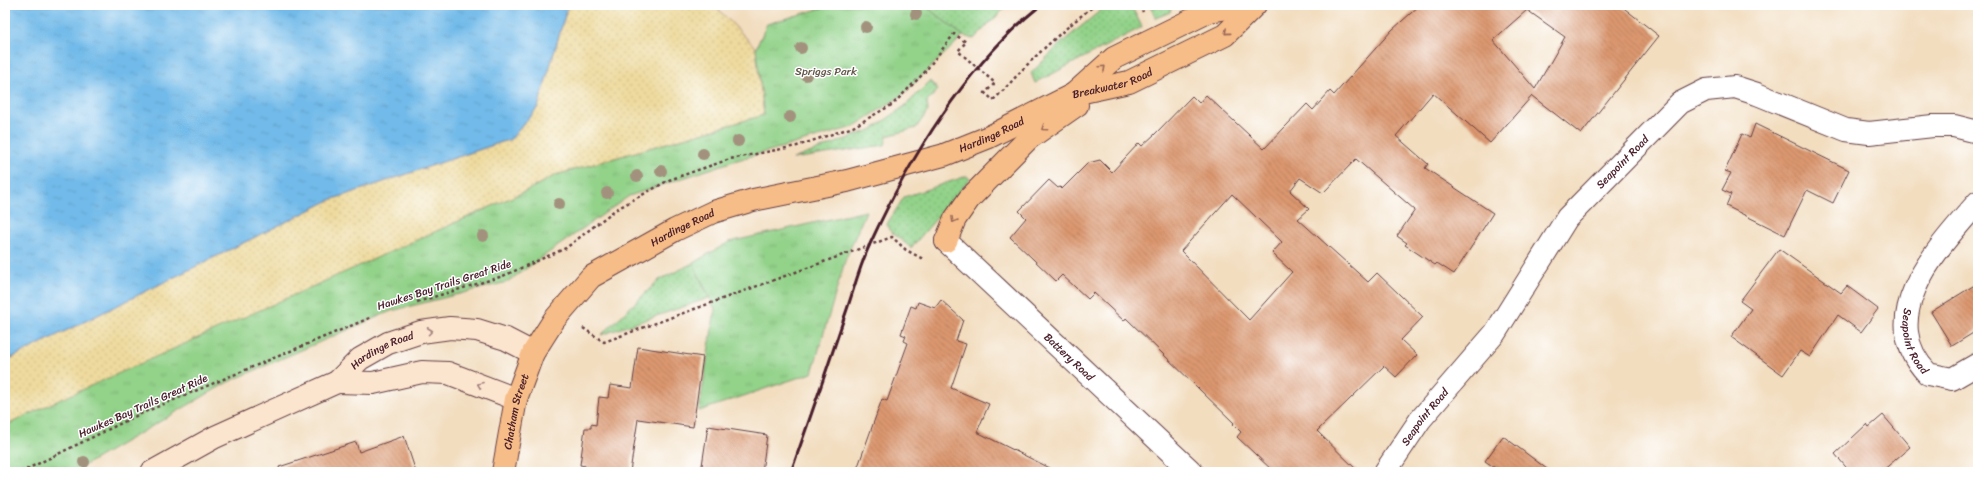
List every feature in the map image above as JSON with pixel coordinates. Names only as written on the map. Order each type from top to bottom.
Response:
[{"type":"highway","name":"Breakwater Road","points":[[1074,94],[1114,58],[1210,11],[1247,5]]},
{"type":"highway","name":"Breakwater Road","points":[[1074,94],[1129,82],[1225,35],[1255,5]]},
{"type":"highway","points":[[946,241],[955,219],[969,199],[1028,139],[1099,89]]},
{"type":"highway","name":"Hardinge Road","points":[[533,353],[559,313],[591,277],[675,230],[713,212],[753,200],[840,182],[944,155],[989,136],[1074,94]]},
{"type":"highway","name":"Chatham Street","points":[[503,472],[516,399],[533,353]]},
{"type":"street","name":"Seapoint Road","points":[[1385,472],[1420,420],[1495,333],[1567,218],[1680,103],[1706,90],[1736,87],[1846,130],[1869,133],[1933,126],[1954,126],[1978,132]]},
{"type":"street","name":"Seapoint Road","points":[[1978,202],[1948,237],[1918,279],[1908,310],[1907,334],[1913,355],[1928,374],[1952,379],[1978,364]]},
{"type":"street","name":"Battery Road","points":[[946,241],[1192,472]]},
{"type":"street","name":"Hardinge Road","points":[[152,472],[216,436],[337,382],[360,359],[388,343],[421,332],[450,328],[477,330],[506,339],[533,353]]},
{"type":"street","name":"Hardinge Road","points":[[337,382],[373,383],[422,372],[448,373],[516,399]]},
{"type":"path","name":"Hawkes Bay Trails Great Ride","points":[[416,302],[503,276],[566,248],[615,210],[669,180],[730,159],[797,146],[852,127],[893,104],[924,73],[954,34],[966,42],[958,51],[995,83],[985,93],[993,100],[1006,89],[1024,68],[1072,23],[1095,5]]},
{"type":"path","points":[[559,313],[604,342],[892,237],[906,250],[928,261],[946,241]]},
{"type":"path","name":"Hawkes Bay Trails Great Ride","points":[[21,472],[140,414],[379,314]]},
{"type":"green space","name":"Spriggs Park","points":[[832,5],[924,5],[963,36],[901,96],[853,127],[734,161],[629,196],[507,282],[391,311],[228,382],[73,472],[5,472],[5,426],[57,401],[526,191],[556,175],[764,115],[756,48],[767,24]]},
{"type":"green space","points":[[924,5],[1008,5],[974,39],[963,36]]},
{"type":"green space","points":[[1107,5],[1131,5],[1142,27],[1035,83],[1031,73],[1061,43]]},
{"type":"green space","points":[[1149,5],[1172,5],[1170,12],[1156,18]]},
{"type":"green space","points":[[930,81],[938,90],[927,102],[928,111],[916,128],[887,136],[885,145],[793,159],[873,129],[906,105]]},
{"type":"green space","points":[[967,176],[970,179],[911,248],[889,230],[887,224],[904,197]]},
{"type":"green space","points":[[866,211],[845,261],[812,373],[699,411],[715,309],[693,263],[729,242]]},
{"type":"green space","points":[[693,263],[709,298],[601,335],[659,280]]},
{"type":"sand","points":[[568,5],[714,5],[756,48],[764,115],[556,175],[526,191],[5,426],[5,361],[330,200],[511,139],[538,107]]},
{"type":"water","points":[[5,5],[568,5],[538,107],[511,139],[330,200],[5,361]]},
{"type":"building","points":[[1420,5],[1620,5],[1659,36],[1581,134],[1532,96],[1490,143],[1433,93],[1396,136],[1428,164],[1425,168],[1493,213],[1454,274],[1437,263],[1435,265],[1405,245],[1407,243],[1397,236],[1415,210],[1356,159],[1323,193],[1300,178],[1290,191],[1309,209],[1298,219],[1368,282],[1377,273],[1423,317],[1401,340],[1417,355],[1396,377],[1384,366],[1317,431],[1359,472],[1274,472],[1237,437],[1241,432],[1233,424],[1234,423],[1126,318],[1124,321],[1094,293],[1088,299],[1062,275],[1056,281],[1010,237],[1026,218],[1019,211],[1049,180],[1058,188],[1060,187],[1062,189],[1088,163],[1100,160],[1112,172],[1139,143],[1142,146],[1192,96],[1199,103],[1206,95],[1264,149],[1307,104],[1313,110],[1330,91],[1334,95],[1392,30]],"holes":[[[1527,10],[1565,37],[1535,89],[1493,40]],[[1232,194],[1282,242],[1272,253],[1292,272],[1249,320],[1181,251]]]},
{"type":"building","points":[[1755,124],[1849,170],[1833,203],[1807,190],[1785,235],[1726,206],[1731,194],[1722,190],[1731,173],[1725,171],[1742,134],[1750,138]]},
{"type":"building","points":[[1779,249],[1841,293],[1847,286],[1878,309],[1861,332],[1838,315],[1810,357],[1800,351],[1783,375],[1731,337],[1751,309],[1740,301]]},
{"type":"building","points":[[1978,283],[1978,330],[1952,346],[1931,312]]},
{"type":"building","points":[[941,300],[963,320],[956,341],[966,344],[951,388],[989,404],[977,432],[1058,472],[856,472],[882,399],[887,401],[908,343],[904,341],[906,336],[901,334],[911,306],[916,308],[918,302],[935,308]]},
{"type":"building","points":[[638,347],[703,357],[693,427],[638,419],[630,472],[585,472],[585,466],[580,465],[585,428],[591,428],[591,424],[596,425],[599,397],[608,398],[610,385],[632,388]]},
{"type":"building","points":[[1883,415],[1910,447],[1881,472],[1850,472],[1835,454],[1867,424],[1869,427]]},
{"type":"building","points":[[708,426],[767,435],[762,472],[701,472]]},
{"type":"building","points":[[404,436],[416,472],[280,472],[279,467],[356,442],[359,452]]},
{"type":"building","points":[[1503,436],[1551,472],[1501,472],[1485,461]]},
{"type":"railway","points":[[791,472],[863,262],[870,244],[903,179],[942,115],[965,84],[989,55],[1014,29],[1041,5]]}]
